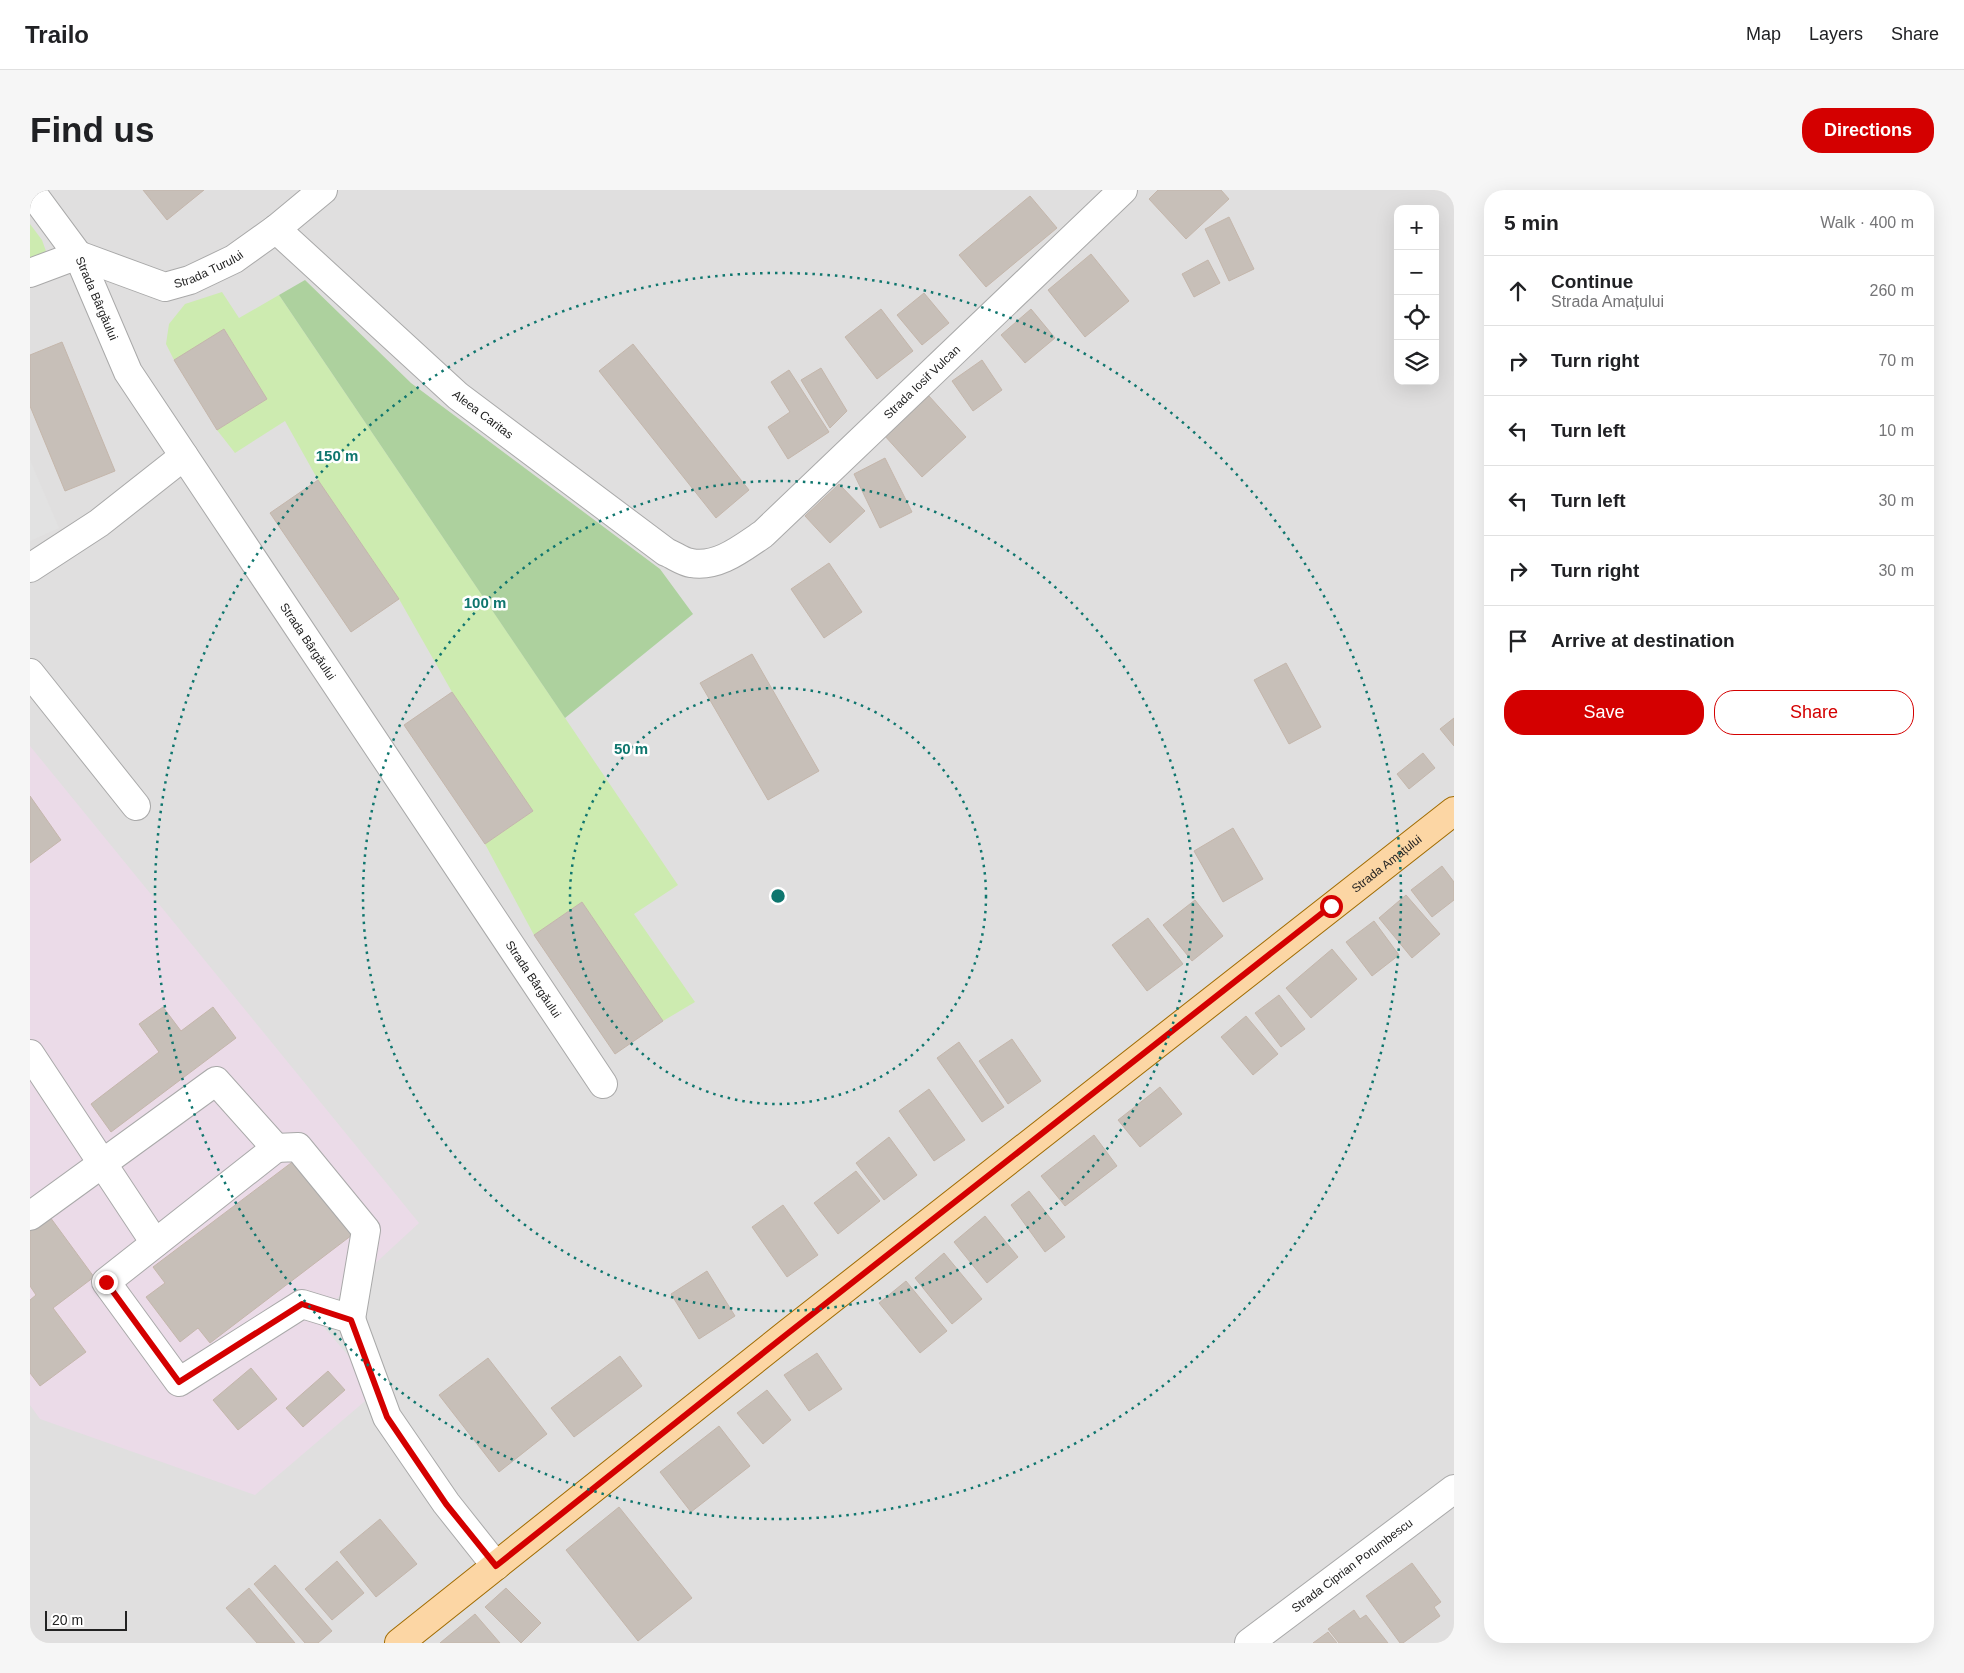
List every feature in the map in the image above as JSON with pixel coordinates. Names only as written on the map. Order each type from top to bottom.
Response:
[{"type":"main road","name":"Strada Amațului","points":[[400,1643],[811,1316],[1454,811]]},
{"type":"street","name":"Strada Bârgăului","points":[[30,190],[78,256],[128,372],[602,1084]]},
{"type":"street","name":"Strada Turului","points":[[78,256],[165,287],[190,280],[234,259],[276,229],[324,190]]},
{"type":"street","name":"Strada Iosif Vulcan","points":[[713,563],[739,550],[762,534],[1123,190]]},
{"type":"street","name":"Aleea Caritas","points":[[276,229],[458,396],[666,552],[691,563],[713,563]]},
{"type":"street","points":[[30,274],[78,256]]},
{"type":"street","points":[[30,568],[99,523],[184,456]]},
{"type":"street","points":[[30,673],[136,806]]},
{"type":"street","points":[[30,1054],[156,1243]]},
{"type":"street","points":[[30,1216],[216,1081],[276,1148]]},
{"type":"street","points":[[351,1320],[302,1304],[179,1382],[106,1282],[276,1148],[298,1147],[366,1230],[351,1320],[387,1417],[446,1504],[496,1566]]},
{"type":"street","name":"Strada Ciprian Porumbescu","points":[[1248,1643],[1454,1488]]},
{"type":"shaded area","points":[[30,190],[1454,190],[1454,1643],[30,1643]]},
{"type":"shaded area","points":[[30,460],[59,528],[30,541]]},
{"type":"shaded area","points":[[30,746],[419,1223],[316,1318],[378,1390],[255,1495],[40,1419],[30,1405]]},
{"type":"green space","points":[[30,224],[42,240],[47,254],[30,261]]},
{"type":"green space","points":[[305,280],[411,383],[660,569],[693,614],[565,718],[279,295]]},
{"type":"green space","points":[[222,292],[239,318],[279,295],[678,885],[634,914],[695,1002],[663,1021],[582,902],[534,935],[485,844],[533,811],[452,692],[399,599],[318,480],[285,421],[235,453],[217,430],[267,399],[225,330],[174,360],[166,344],[169,324],[185,304]]},
{"type":"building","points":[[143,190],[204,190],[167,220]]},
{"type":"building","points":[[1158,190],[1221,190],[1229,199],[1186,239],[1149,199]]},
{"type":"building","points":[[1030,196],[1057,228],[986,287],[959,255]]},
{"type":"building","points":[[1229,217],[1254,269],[1229,281],[1205,229]]},
{"type":"building","points":[[1091,254],[1129,301],[1085,337],[1048,290]]},
{"type":"building","points":[[1208,260],[1220,283],[1194,297],[1182,274]]},
{"type":"building","points":[[924,293],[949,323],[922,345],[897,315]]},
{"type":"building","points":[[881,309],[913,351],[877,379],[845,337]]},
{"type":"building","points":[[1031,309],[1055,338],[1025,363],[1001,335]]},
{"type":"building","points":[[224,329],[267,399],[217,430],[174,360]]},
{"type":"building","points":[[62,342],[115,471],[65,491],[30,406],[30,355]]},
{"type":"building","points":[[633,344],[749,490],[716,518],[599,371]]},
{"type":"building","points":[[982,360],[1002,390],[973,411],[952,381]]},
{"type":"building","points":[[821,368],[847,411],[830,428],[801,380]]},
{"type":"building","points":[[789,370],[829,432],[788,459],[768,427],[790,412],[771,382]]},
{"type":"building","points":[[929,396],[966,437],[922,477],[884,435]]},
{"type":"building","points":[[885,458],[912,512],[880,528],[854,474]]},
{"type":"building","points":[[318,480],[399,599],[351,632],[270,513]]},
{"type":"building","points":[[839,484],[865,511],[830,543],[805,516]]},
{"type":"building","points":[[829,563],[862,612],[824,638],[791,589]]},
{"type":"building","points":[[752,654],[819,771],[768,800],[700,683]]},
{"type":"building","points":[[1286,663],[1321,727],[1289,744],[1254,680]]},
{"type":"building","points":[[452,692],[533,811],[485,844],[404,725]]},
{"type":"building","points":[[1454,718],[1454,746],[1440,729]]},
{"type":"building","points":[[1423,753],[1435,768],[1409,789],[1397,774]]},
{"type":"building","points":[[30,796],[61,840],[30,863]]},
{"type":"building","points":[[1233,828],[1263,879],[1223,902],[1194,851]]},
{"type":"building","points":[[1442,866],[1454,882],[1454,900],[1432,917],[1411,890]]},
{"type":"building","points":[[1406,895],[1440,934],[1412,958],[1379,918]]},
{"type":"building","points":[[1195,900],[1223,936],[1192,961],[1163,925]]},
{"type":"building","points":[[582,902],[663,1021],[615,1054],[534,935]]},
{"type":"building","points":[[1148,918],[1183,964],[1147,991],[1112,945]]},
{"type":"building","points":[[1374,921],[1399,955],[1372,976],[1346,942]]},
{"type":"building","points":[[1332,949],[1357,979],[1311,1018],[1286,988]]},
{"type":"building","points":[[1279,995],[1305,1029],[1281,1047],[1255,1013]]},
{"type":"building","points":[[163,1007],[181,1031],[213,1007],[236,1038],[111,1132],[91,1104],[159,1052],[139,1024]]},
{"type":"building","points":[[1246,1016],[1278,1054],[1253,1075],[1221,1037]]},
{"type":"building","points":[[1012,1039],[1041,1081],[1008,1104],[979,1061]]},
{"type":"building","points":[[959,1042],[1004,1107],[982,1122],[937,1058]]},
{"type":"building","points":[[1160,1087],[1182,1114],[1140,1147],[1118,1120]]},
{"type":"building","points":[[929,1089],[965,1140],[934,1161],[899,1111]]},
{"type":"building","points":[[1094,1135],[1117,1166],[1065,1206],[1041,1176]]},
{"type":"building","points":[[889,1137],[917,1175],[884,1200],[856,1163]]},
{"type":"building","points":[[295,1160],[352,1235],[210,1343],[198,1328],[180,1342],[146,1297],[165,1283],[153,1267]]},
{"type":"building","points":[[856,1171],[880,1201],[838,1234],[814,1203]]},
{"type":"building","points":[[1029,1191],[1065,1237],[1045,1252],[1011,1205]]},
{"type":"building","points":[[783,1205],[818,1255],[787,1277],[752,1227]]},
{"type":"building","points":[[985,1216],[1018,1257],[987,1283],[954,1242]]},
{"type":"building","points":[[50,1217],[94,1277],[53,1308],[86,1352],[40,1386],[30,1373],[30,1300],[36,1295],[30,1286],[30,1231]]},
{"type":"building","points":[[944,1253],[982,1299],[952,1324],[915,1278]]},
{"type":"building","points":[[707,1271],[735,1316],[699,1339],[671,1294]]},
{"type":"building","points":[[906,1281],[947,1331],[920,1353],[879,1303]]},
{"type":"building","points":[[817,1353],[842,1389],[809,1411],[784,1375]]},
{"type":"building","points":[[620,1356],[642,1386],[574,1437],[551,1408]]},
{"type":"building","points":[[488,1358],[547,1434],[499,1472],[439,1395]]},
{"type":"building","points":[[251,1368],[277,1399],[238,1430],[213,1400]]},
{"type":"building","points":[[328,1371],[345,1390],[303,1427],[286,1408]]},
{"type":"building","points":[[767,1390],[791,1420],[763,1444],[737,1413]]},
{"type":"building","points":[[719,1426],[750,1466],[691,1512],[660,1472]]},
{"type":"building","points":[[619,1507],[692,1598],[638,1641],[566,1550]]},
{"type":"building","points":[[380,1519],[417,1564],[376,1597],[340,1552]]},
{"type":"building","points":[[337,1561],[364,1593],[332,1620],[305,1589]]},
{"type":"building","points":[[1412,1563],[1441,1602],[1434,1607],[1440,1616],[1403,1643],[1400,1643],[1366,1596]]},
{"type":"building","points":[[275,1565],[332,1631],[318,1643],[305,1643],[254,1584]]},
{"type":"building","points":[[249,1588],[295,1643],[257,1643],[226,1608]]},
{"type":"building","points":[[506,1588],[541,1623],[521,1643],[485,1607]]},
{"type":"building","points":[[1354,1610],[1360,1619],[1366,1615],[1388,1643],[1339,1643],[1328,1629]]},
{"type":"building","points":[[475,1614],[500,1643],[440,1643]]},
{"type":"building","points":[[1328,1632],[1337,1643],[1313,1643]]},
{"type":"route","points":[[106,1282],[179,1382],[302,1304],[351,1320],[387,1417],[446,1504],[496,1566],[787,1334],[1331,906]]}]
